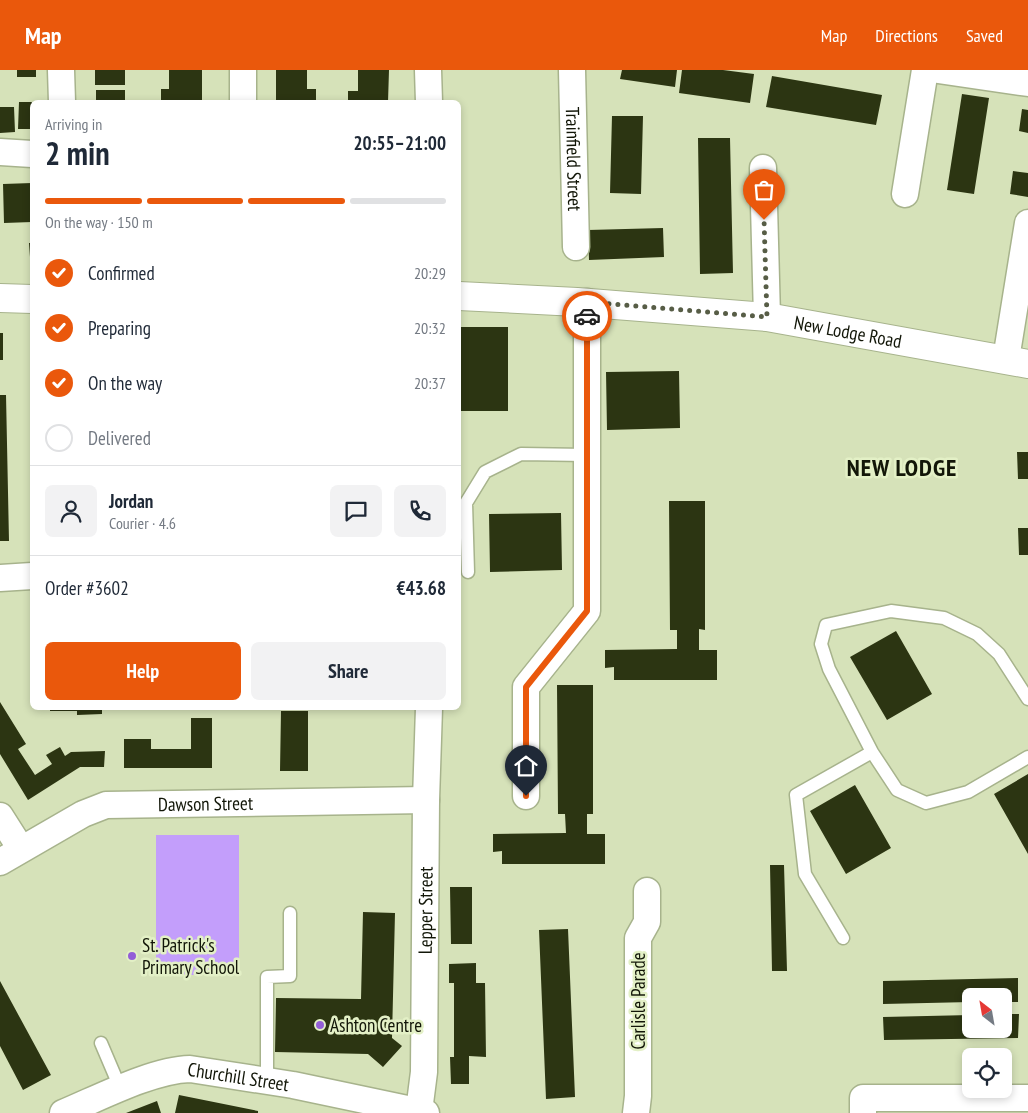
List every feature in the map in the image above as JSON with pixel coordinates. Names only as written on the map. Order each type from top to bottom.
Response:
[{"type":"street","points":[[62,70],[62,100]]},
{"type":"street","points":[[243,70],[243,100]]},
{"type":"street","points":[[428,70],[430,100]]},
{"type":"street","name":"Trainfield Street","points":[[572,70],[576,247]]},
{"type":"street","points":[[905,194],[925,70]]},
{"type":"street","points":[[938,70],[1028,82]]},
{"type":"street","points":[[0,152],[30,154]]},
{"type":"street","points":[[763,168],[767,317]]},
{"type":"street","points":[[1017,362],[1028,223]]},
{"type":"street","name":"New Lodge Road","points":[[461,296],[587,302],[767,317],[1017,362]]},
{"type":"street","points":[[0,298],[30,299]]},
{"type":"street","points":[[526,796],[526,687],[587,611],[587,302]]},
{"type":"street","points":[[0,578],[30,576]]},
{"type":"street","name":"Lepper Street","points":[[422,1112],[429,710]]},
{"type":"street","name":"Dawson Street","points":[[10,856],[83,814],[106,805],[426,800]]},
{"type":"street","points":[[0,816],[10,856]]},
{"type":"street","name":"Carlisle Parade","points":[[636,1113],[638,1096],[638,938],[647,922],[647,891]]},
{"type":"street","name":"Churchill Street","points":[[63,1113],[176,1070],[190,1069],[367,1099],[422,1112]]},
{"type":"street","points":[[863,1113],[863,1098],[895,1105],[1028,1098]]},
{"type":"lane","points":[[468,572],[466,503],[485,472],[522,454],[586,455]]},
{"type":"lane","points":[[1028,699],[999,654],[977,634],[944,618],[890,611],[826,626],[822,644],[828,669],[872,752],[897,790],[926,803],[968,792],[1028,757]]},
{"type":"lane","points":[[843,938],[805,874],[796,795],[872,752]]},
{"type":"lane","points":[[267,1081],[267,976],[290,976],[290,913]]},
{"type":"lane","points":[[101,1042],[121,1090]]},
{"type":"shaded area","points":[[156,835],[239,835],[239,975],[156,975]]},
{"type":"building","points":[[17,70],[36,70],[36,77],[17,77]]},
{"type":"building","points":[[95,70],[125,70],[125,85],[95,85]]},
{"type":"building","points":[[169,70],[202,70],[202,100],[161,100],[161,89],[169,89]]},
{"type":"building","points":[[276,70],[307,70],[307,89],[316,89],[316,100],[276,100]]},
{"type":"building","points":[[358,70],[389,70],[388,100],[348,100],[348,91],[358,91]]},
{"type":"building","points":[[622,70],[677,70],[675,87],[620,79]]},
{"type":"building","points":[[682,70],[723,70],[754,74],[750,103],[679,93]]},
{"type":"building","points":[[772,76],[882,95],[876,125],[766,107]]},
{"type":"building","points":[[96,90],[125,90],[125,100],[96,100]]},
{"type":"building","points":[[962,94],[989,98],[974,194],[947,190]]},
{"type":"building","points":[[19,102],[30,102],[30,129],[18,129]]},
{"type":"building","points":[[0,107],[14,107],[15,132],[0,133]]},
{"type":"building","points":[[1022,109],[1028,110],[1028,133],[1019,131]]},
{"type":"building","points":[[612,116],[643,116],[641,194],[610,193]]},
{"type":"building","points":[[698,138],[730,138],[733,273],[700,274]]},
{"type":"building","points":[[1013,171],[1028,173],[1028,197],[1010,194]]},
{"type":"building","points":[[30,183],[30,222],[4,223],[3,184]]},
{"type":"building","points":[[663,228],[664,257],[589,260],[588,230]]},
{"type":"building","points":[[461,327],[508,327],[508,411],[461,411]]},
{"type":"building","points":[[0,333],[3,333],[3,360],[0,360]]},
{"type":"building","points":[[679,371],[680,428],[607,430],[606,372]]},
{"type":"building","points":[[0,395],[6,395],[9,541],[0,541]]},
{"type":"building","points":[[1017,452],[1028,452],[1028,479],[1018,479]]},
{"type":"building","points":[[669,501],[705,501],[705,630],[699,629],[699,650],[717,650],[717,680],[614,680],[614,667],[605,668],[605,650],[677,649],[677,630],[670,630]]},
{"type":"building","points":[[561,513],[562,570],[490,572],[489,514]]},
{"type":"building","points":[[1018,528],[1028,528],[1028,555],[1019,555]]},
{"type":"building","points":[[896,631],[932,694],[887,720],[850,657]]},
{"type":"building","points":[[557,685],[593,685],[593,814],[587,814],[587,834],[605,834],[605,864],[502,864],[502,851],[493,852],[493,834],[566,833],[565,814],[558,814]]},
{"type":"building","points":[[0,702],[26,744],[18,749],[35,775],[52,764],[46,755],[60,747],[65,756],[71,752],[105,751],[104,767],[80,767],[28,800],[0,754]]},
{"type":"building","points":[[102,710],[102,714],[77,715],[77,711],[50,711]]},
{"type":"building","points":[[281,711],[308,711],[308,771],[280,771]]},
{"type":"building","points":[[191,718],[212,718],[212,768],[124,768],[124,739],[151,739],[151,749],[191,749]]},
{"type":"building","points":[[1028,774],[1028,854],[994,794]]},
{"type":"building","points":[[855,785],[891,848],[846,874],[810,811]]},
{"type":"building","points":[[770,865],[784,865],[787,971],[772,971]]},
{"type":"building","points":[[450,887],[472,887],[472,944],[451,944]]},
{"type":"building","points":[[363,912],[395,913],[392,1038],[402,1046],[383,1067],[368,1054],[275,1052],[276,998],[361,999]]},
{"type":"building","points":[[568,929],[575,1097],[546,1099],[539,930]]},
{"type":"building","points":[[476,963],[476,983],[485,983],[486,1057],[469,1056],[469,1084],[451,1084],[450,1057],[454,1057],[454,983],[449,983],[449,964]]},
{"type":"building","points":[[1018,978],[1018,1002],[1012,1002],[1012,988],[962,988],[962,1002],[883,1004],[883,981]]},
{"type":"building","points":[[0,981],[51,1075],[23,1090],[0,1046]]},
{"type":"building","points":[[1012,1014],[1019,1014],[1018,1038],[884,1040],[883,1017],[962,1015],[962,1038],[1012,1038]]},
{"type":"building","points":[[179,1095],[258,1111],[258,1113],[175,1113]]},
{"type":"building","points":[[157,1101],[161,1113],[126,1113]]},
{"type":"way so far","points":[[587,316],[587,302],[767,317],[764,220]]},
{"type":"place","name":"St. Patrick's Primary School","points":[[132,956]]},
{"type":"place","name":"Ashton Centre","points":[[320,1025]]},
{"type":"district","name":"NEW LODGE","points":[[902,468]]},
{"type":"route","points":[[526,796],[526,687],[587,611],[587,316]]}]
